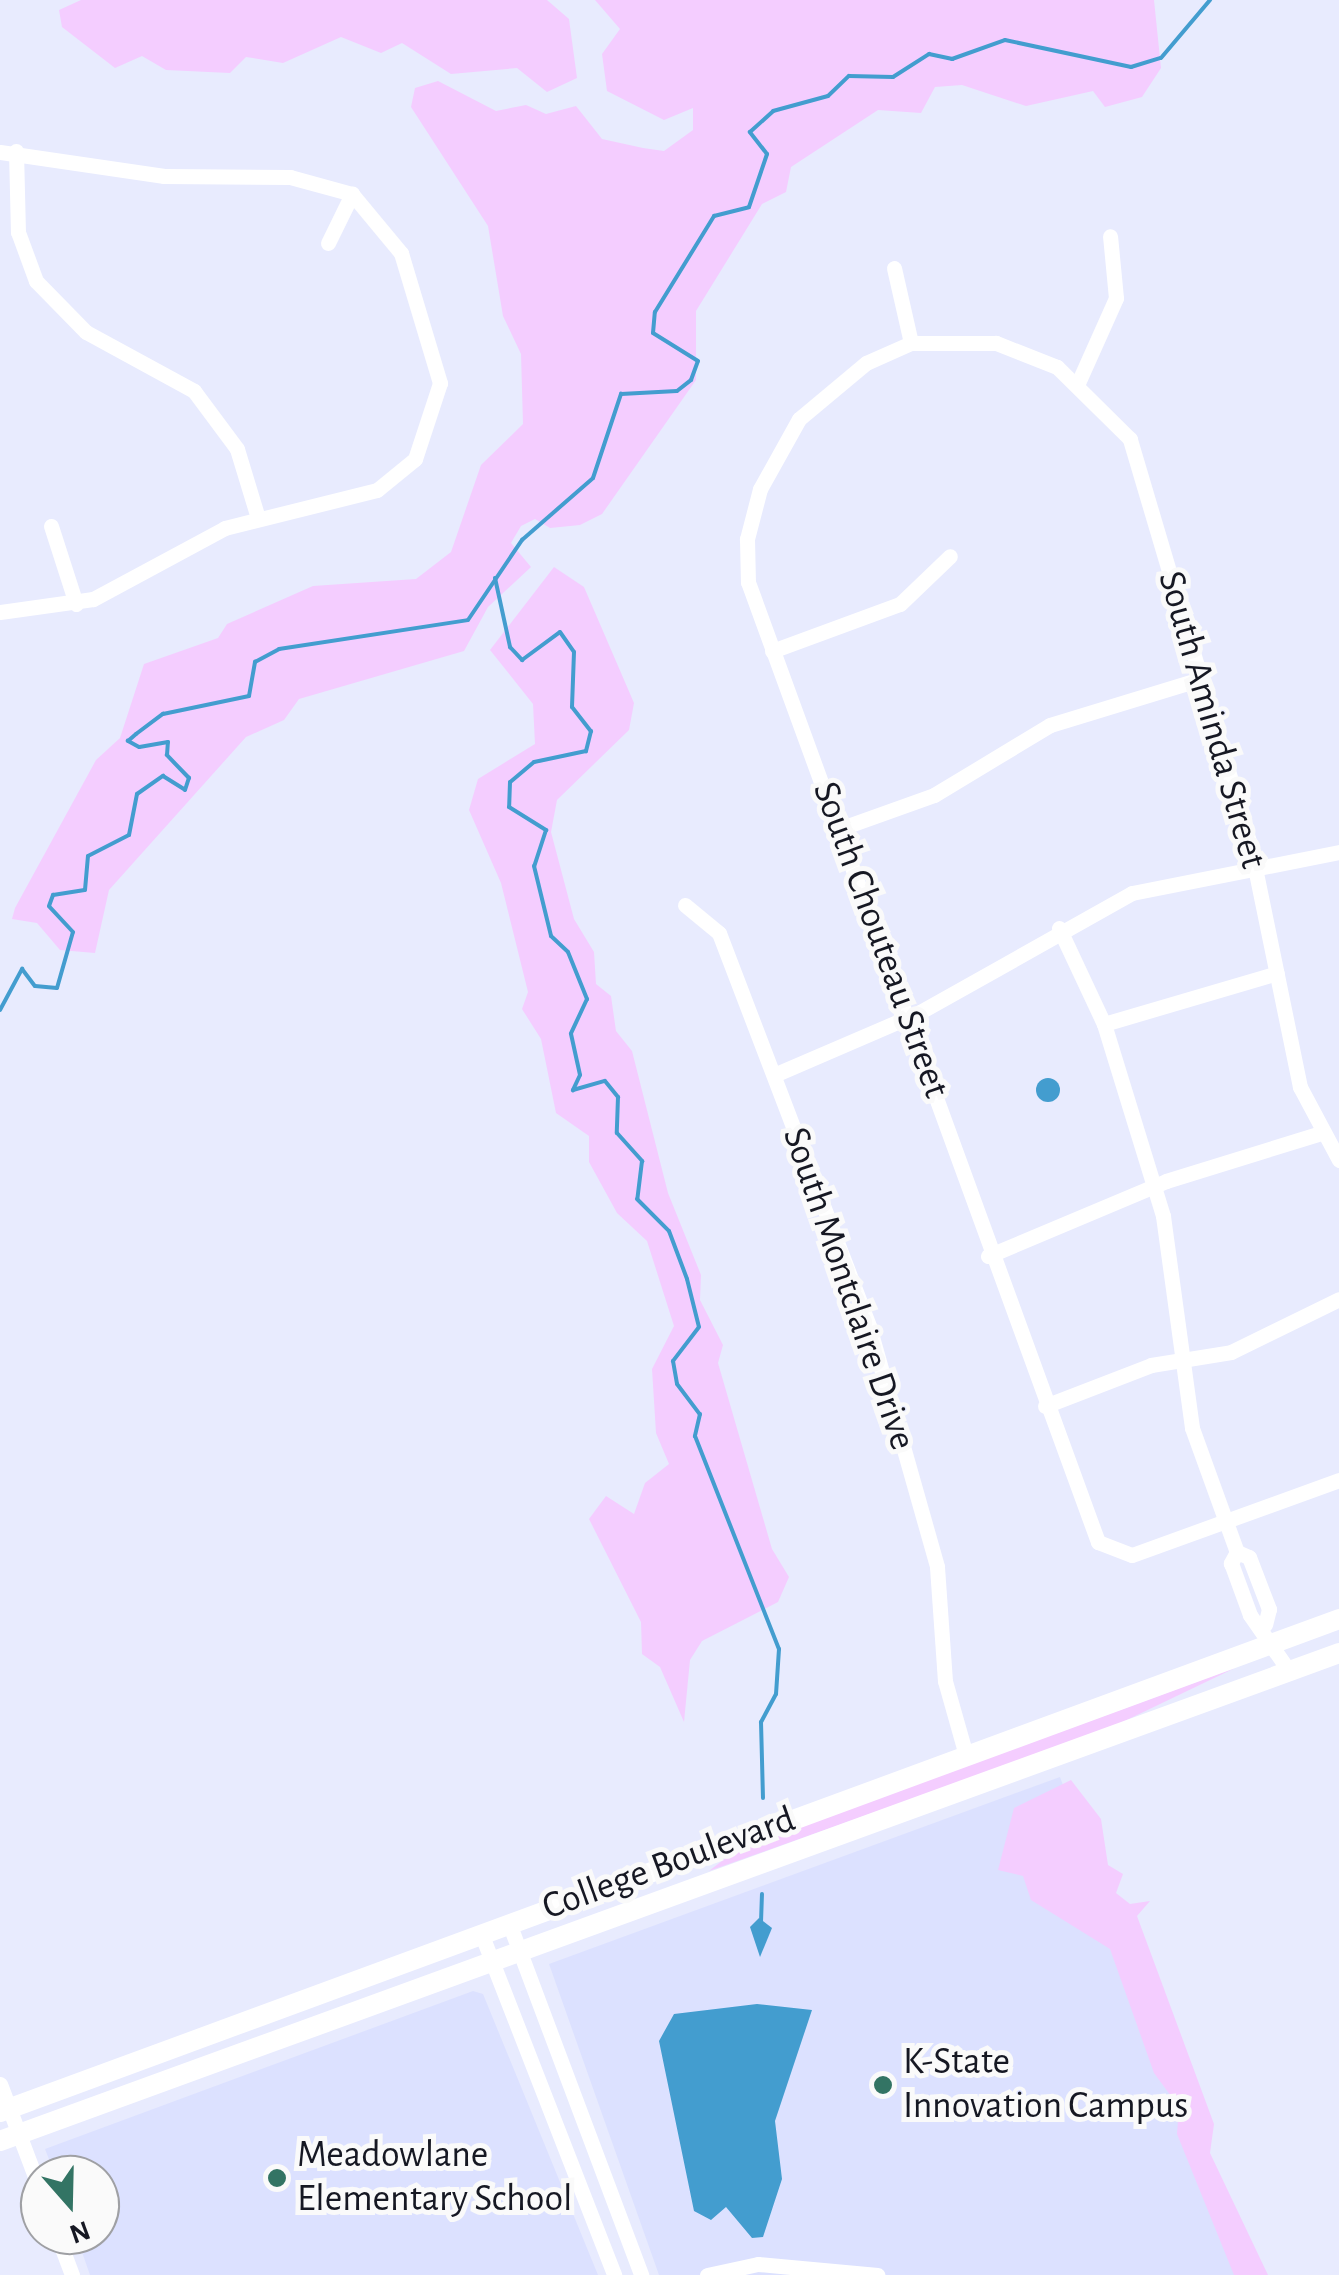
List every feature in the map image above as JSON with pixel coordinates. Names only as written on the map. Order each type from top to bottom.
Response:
[{"type":"main road","name":"College Boulevard","points":[[4,2110],[966,1756],[1270,1634],[1339,1620]]},
{"type":"main road","name":"College Boulevard","points":[[9,2137],[1339,1653]]},
{"type":"street","points":[[0,612],[76,604],[258,518],[377,490],[429,434],[440,383],[430,332],[401,253],[352,194],[290,177],[164,176],[8,152],[18,232],[36,281],[86,332],[175,374],[204,401],[237,449],[258,518]]},
{"type":"street","points":[[328,243],[352,194]]},
{"type":"street","points":[[1078,383],[1116,298],[1110,236]]},
{"type":"street","points":[[894,268],[912,343]]},
{"type":"street","name":"South Chouteau Street","points":[[996,343],[912,343],[866,363],[799,419],[760,489],[747,538],[748,582],[912,1016],[988,1256],[1045,1406],[1108,1551],[1132,1555],[1224,1520]]},
{"type":"street","name":"South Aminda Street","points":[[996,343],[1078,383],[1130,439],[1149,484],[1197,680],[1255,866],[1276,973],[1318,1134],[1339,1160]]},
{"type":"street","points":[[51,526],[76,604]]},
{"type":"street","points":[[772,651],[884,612],[950,556]]},
{"type":"street","points":[[840,829],[934,795],[1050,725],[1197,680]]},
{"type":"street","points":[[774,1075],[912,1016],[1059,928],[1132,892],[1339,852]]},
{"type":"street","name":"South Montclaire Drive","points":[[685,904],[719,934],[869,1326],[937,1568],[945,1681],[966,1756]]},
{"type":"street","points":[[1059,928],[1104,1024],[1170,1248],[1180,1362],[1224,1520],[1237,1552],[1231,1563],[1250,1615],[1270,1634],[1289,1671]]},
{"type":"street","points":[[1104,1024],[1276,973]]},
{"type":"street","points":[[988,1256],[1153,1187],[1318,1134]]},
{"type":"street","points":[[1045,1406],[1180,1362],[1230,1352],[1339,1299]]},
{"type":"street","points":[[1224,1520],[1339,1480]]},
{"type":"street","points":[[509,1923],[641,2275]]},
{"type":"street","points":[[481,1932],[614,2275]]},
{"type":"street","points":[[0,2084],[9,2137]]},
{"type":"street","points":[[768,2275],[786,2268]]},
{"type":"street","points":[[708,2275],[786,2268],[877,2275]]},
{"type":"shaded area","points":[[81,0],[547,0],[569,19],[577,78],[547,92],[517,68],[451,74],[402,43],[381,53],[341,37],[283,63],[246,57],[230,73],[166,70],[142,56],[115,68],[62,27],[59,10]]},
{"type":"shaded area","points":[[595,0],[1154,0],[1161,68],[1142,97],[1105,107],[1093,91],[1026,106],[962,85],[935,87],[921,113],[878,110],[791,167],[786,192],[762,204],[696,311],[696,380],[602,514],[580,525],[550,528],[535,519],[521,526],[511,543],[531,567],[488,607],[464,651],[299,699],[284,720],[246,737],[109,890],[95,953],[60,950],[37,923],[12,919],[15,908],[96,760],[120,738],[144,664],[218,638],[227,624],[313,586],[416,579],[451,552],[481,465],[523,424],[521,354],[503,316],[488,226],[411,107],[415,88],[438,81],[496,111],[526,105],[546,114],[576,106],[602,139],[643,148],[664,151],[693,130],[693,108],[664,120],[607,91],[602,54],[620,29]]},
{"type":"shaded area","points":[[554,567],[584,587],[634,703],[629,730],[557,800],[551,832],[574,919],[594,952],[596,984],[611,996],[616,1031],[632,1051],[668,1193],[701,1275],[700,1300],[723,1345],[718,1363],[772,1549],[789,1577],[778,1602],[702,1641],[690,1660],[684,1722],[660,1667],[642,1654],[641,1622],[589,1519],[606,1496],[634,1514],[645,1483],[669,1464],[656,1433],[652,1369],[674,1326],[647,1241],[617,1213],[589,1162],[589,1136],[556,1113],[541,1039],[522,1009],[528,992],[501,883],[469,810],[478,779],[535,744],[533,704],[490,650]]},
{"type":"shaded area","points":[[1235,1668],[1108,1729],[709,1871],[736,1850]]},
{"type":"shaded area","name":"K-State Innovation Campus","points":[[1060,1777],[1246,2275],[659,2275],[549,1964]]},
{"type":"shaded area","points":[[1071,1780],[1101,1819],[1108,1865],[1123,1874],[1116,1893],[1130,1904],[1150,1901],[1137,1916],[1214,2124],[1210,2153],[1268,2275],[1234,2275],[1177,2134],[1179,2107],[1154,2073],[1110,1949],[1031,1900],[1023,1876],[998,1870],[1014,1808]]},
{"type":"shaded area","points":[[473,1991],[483,1994],[598,2275],[90,2275],[83,2255],[120,2255],[120,2155],[47,2155],[45,2149]]},
{"type":"water","points":[[1048,1078],[1057,1081],[1057,1099],[1048,1102],[1039,1099],[1036,1090],[1039,1081]]},
{"type":"water","points":[[759,1918],[772,1928],[760,1957],[750,1927]]},
{"type":"water","points":[[757,2004],[812,2010],[775,2121],[782,2179],[763,2237],[752,2238],[726,2207],[711,2220],[694,2211],[659,2041],[674,2014]]},
{"type":"waterway","points":[[0,1010],[22,969],[35,986],[57,988],[73,932],[49,906],[53,895],[85,890],[88,856],[129,835],[137,794],[163,776],[185,790],[189,778],[167,755],[168,742],[139,747],[128,741],[163,714],[249,696],[255,662],[279,649],[468,620],[522,540],[593,478],[621,394],[677,391],[691,380],[698,361],[653,333],[655,312],[714,216],[749,207],[767,154],[750,132],[773,111],[828,96],[849,76],[893,77],[929,54],[952,59],[1005,40],[1131,67],[1161,58],[1210,0]]},
{"type":"waterway","points":[[495,578],[510,647],[522,660],[560,632],[574,652],[572,707],[591,731],[586,751],[534,762],[510,782],[509,807],[546,830],[534,866],[551,936],[568,952],[587,999],[571,1034],[580,1075],[573,1090],[605,1081],[618,1097],[617,1133],[642,1161],[637,1199],[669,1231],[687,1279],[699,1327],[673,1361],[677,1384],[700,1414],[695,1436],[779,1649],[776,1694],[761,1722],[763,1798]]},
{"type":"waterway","points":[[761,1922],[762,1894]]},
{"type":"place","name":"K-State Innovation Campus","points":[[883,2085]]},
{"type":"place","name":"Meadowlane Elementary School","points":[[277,2178]]}]
